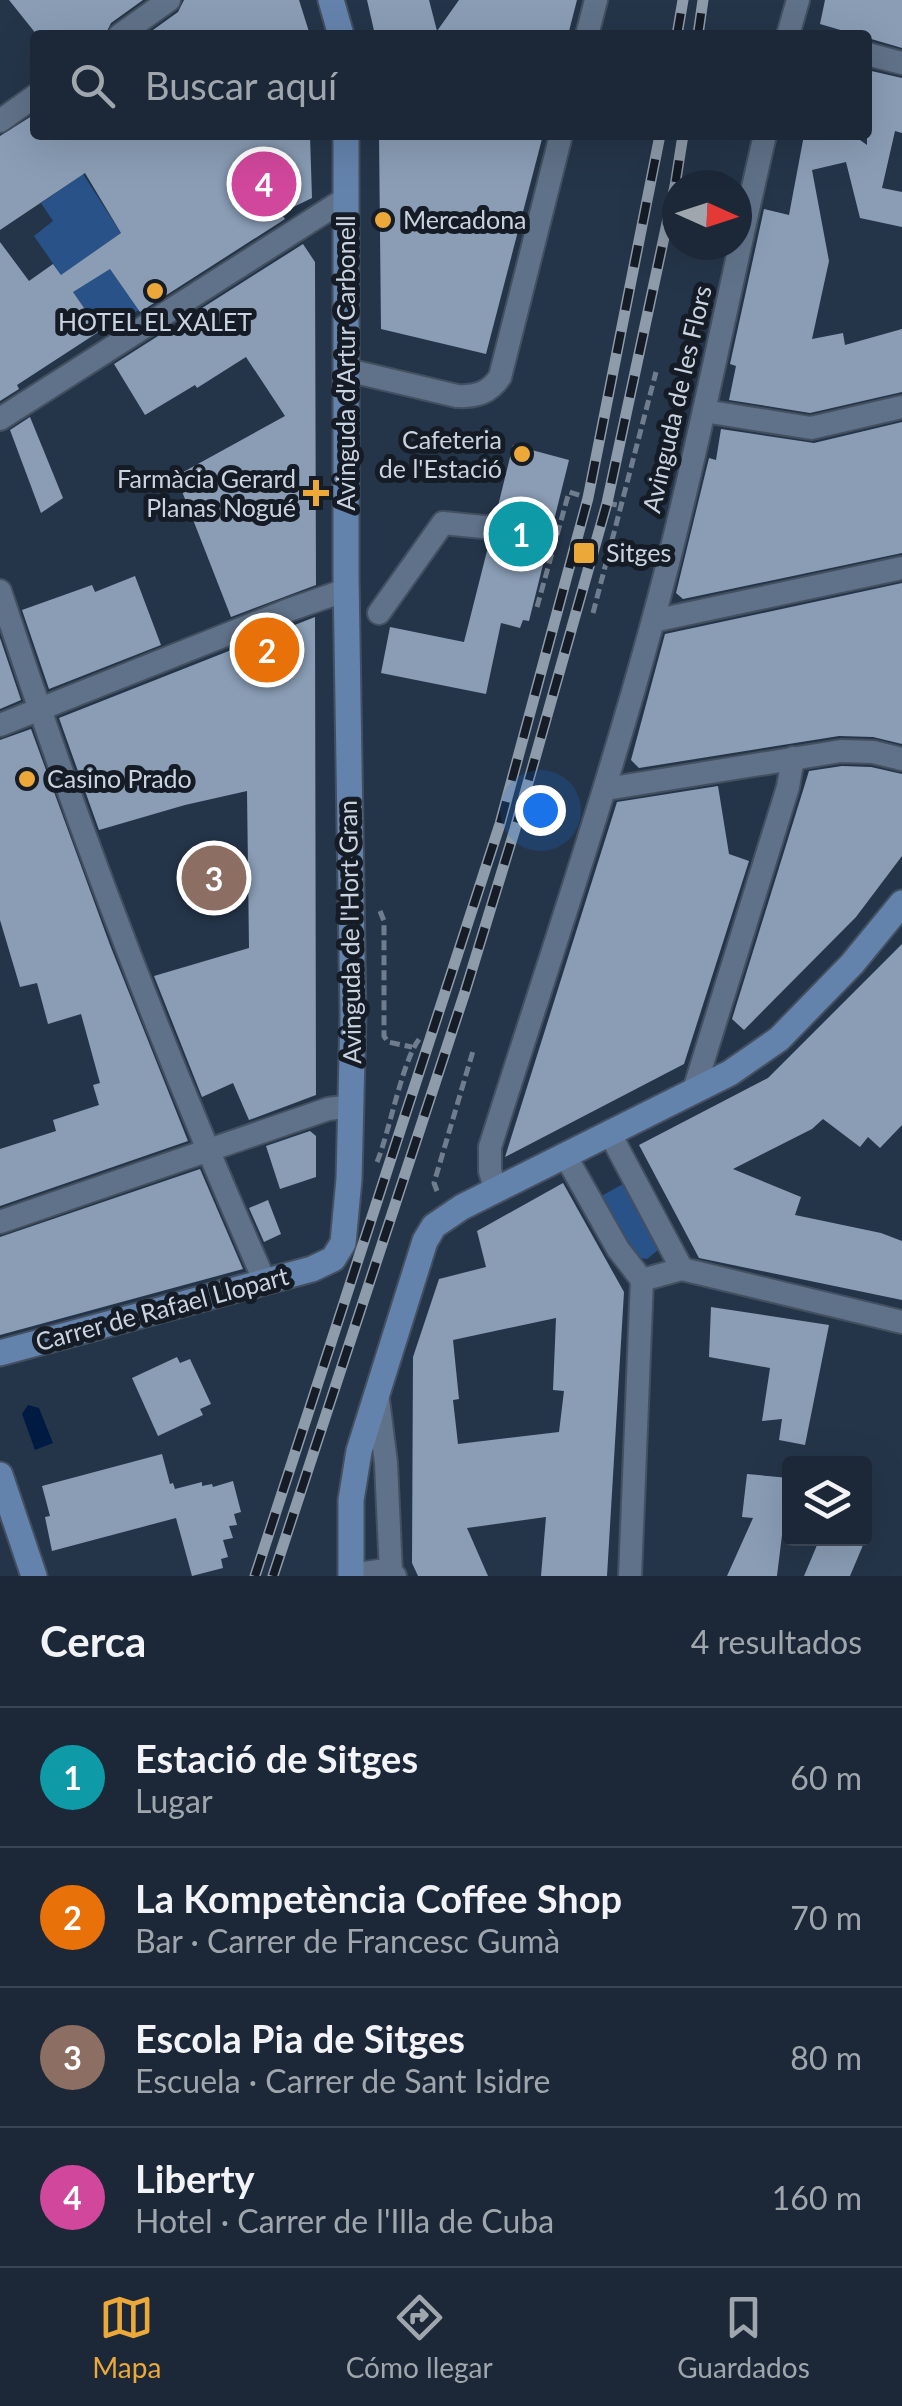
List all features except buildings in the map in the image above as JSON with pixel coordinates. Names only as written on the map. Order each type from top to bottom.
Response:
[{"type":"street","points":[[127,30],[169,0]]},
{"type":"street","points":[[331,0],[340,30]]},
{"type":"street","points":[[588,30],[596,0]]},
{"type":"street","points":[[791,30],[798,0]]},
{"type":"street","points":[[872,55],[902,63]]},
{"type":"street","points":[[0,121],[30,100]]},
{"type":"street","name":"Avinguda d'Artur Carbonell","points":[[346,140],[346,590]]},
{"type":"street","points":[[347,370],[457,396],[471,397],[493,387],[500,377],[560,140]]},
{"type":"street","name":"Avinguda de les Flors","points":[[496,1191],[490,1171],[490,1148],[606,789],[653,621],[764,140]]},
{"type":"street","points":[[0,419],[346,199]]},
{"type":"street","points":[[704,411],[811,428],[902,407]]},
{"type":"street","points":[[379,613],[443,522],[492,528]]},
{"type":"street","points":[[653,621],[902,568]]},
{"type":"street","points":[[0,725],[346,590]]},
{"type":"street","name":"Avinguda de l'Hort Gran","points":[[324,1265],[339,1252],[346,1232],[351,1106],[346,590]]},
{"type":"street","points":[[0,591],[39,710],[151,1016],[265,1282]]},
{"type":"street","points":[[606,789],[841,751],[873,752],[902,760]]},
{"type":"street","points":[[694,1090],[788,787],[793,758]]},
{"type":"street","points":[[377,1392],[393,1574],[364,1571],[351,1575],[354,1474],[377,1392],[429,1232],[452,1213],[730,1073],[779,1039],[852,964],[902,903]]},
{"type":"street","points":[[0,1222],[328,1110],[351,1106]]},
{"type":"street","points":[[609,1132],[682,1270]]},
{"type":"street","points":[[565,1155],[618,1249],[642,1280],[630,1576]]},
{"type":"street","name":"Carrer de Rafael Llopart","points":[[0,1352],[324,1265]]},
{"type":"street","points":[[642,1280],[682,1270],[902,1322]]},
{"type":"street","points":[[0,1475],[34,1576]]},
{"type":"path","points":[[593,613],[656,372]]},
{"type":"path","points":[[537,606],[568,492],[588,498]]},
{"type":"path","points":[[607,503],[622,506]]},
{"type":"path","points":[[384,922],[384,1036],[388,1042],[412,1047]]},
{"type":"path","points":[[378,1162],[412,1047],[422,1037]]},
{"type":"path","points":[[434,1183],[473,1051]]},
{"type":"shaded area","points":[[83,174],[121,233],[90,255],[103,273],[110,269],[139,310],[100,331],[34,236],[53,221],[41,203]]},
{"type":"shaded area","points":[[623,1184],[658,1241],[658,1250],[647,1259],[634,1257],[603,1199],[603,1195]]},
{"type":"shaded area","points":[[28,1405],[39,1408],[53,1443],[35,1450],[22,1414]]},
{"type":"railway","points":[[678,30],[683,0]]},
{"type":"railway","points":[[699,30],[703,0]]},
{"type":"railway","points":[[255,1576],[500,824],[588,498],[659,140]]},
{"type":"railway","points":[[273,1576],[515,829],[607,503],[682,140]]},
{"type":"place","name":"Liberty","points":[[264,184]]},
{"type":"place","name":"Mercadona","points":[[383,220]]},
{"type":"place","name":"HOTEL EL XALET","points":[[155,291]]},
{"type":"place","name":"Cafeteria de l'Estació","points":[[522,454]]},
{"type":"place","name":"Farmàcia Gerard Planas Nogué","points":[[316,493]]},
{"type":"place","name":"Estació de Sitges","points":[[521,534]]},
{"type":"place","name":"Sitges","points":[[584,553]]},
{"type":"place","name":"La Kompetència Coffee Shop","points":[[267,650]]},
{"type":"place","name":"Casino Prado","points":[[27,779]]},
{"type":"place","name":"Escola Pia de Sitges","points":[[214,878]]}]
